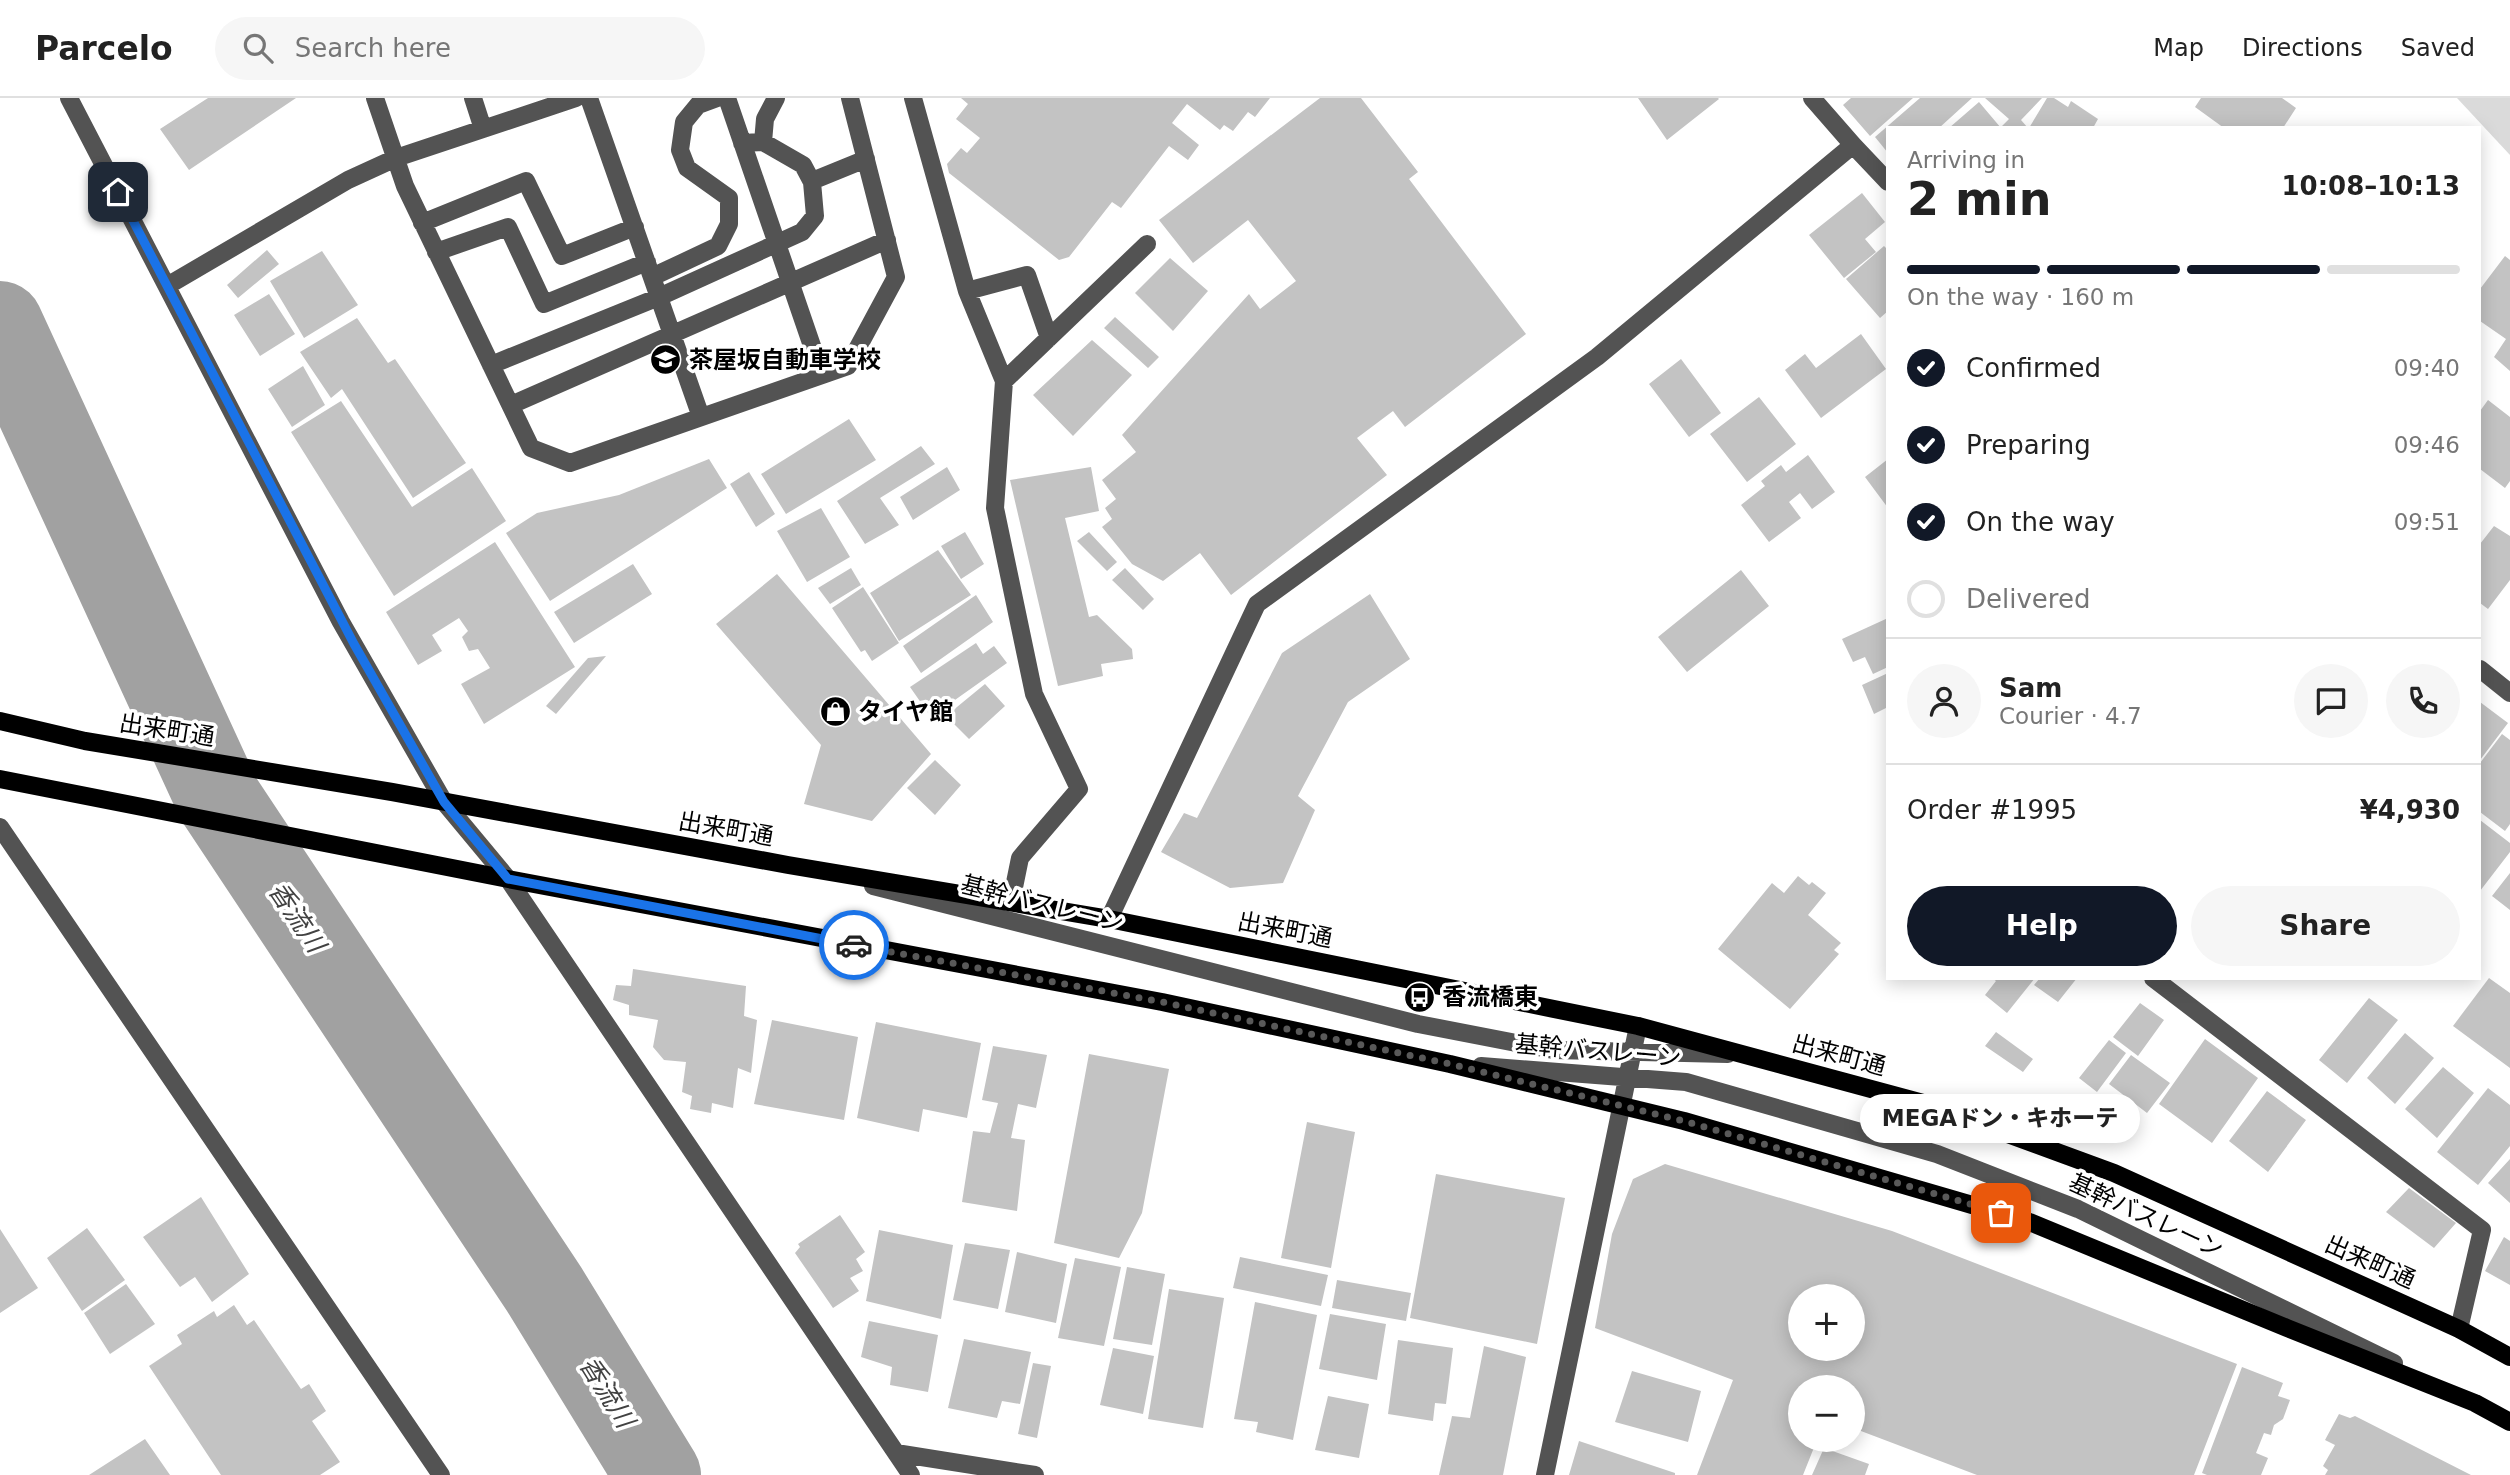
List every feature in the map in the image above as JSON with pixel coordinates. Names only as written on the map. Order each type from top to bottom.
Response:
[{"type":"main road","name":"出来町通","points":[[0,721],[85,741],[392,792],[788,865],[1109,919],[1638,1026],[1923,1103],[2114,1173],[2459,1329],[2510,1357]]},
{"type":"main road","points":[[0,779],[508,879],[1162,1002],[1450,1064],[1684,1121],[2027,1221],[2475,1403],[2510,1422]]},
{"type":"street","points":[[69,98],[341,622],[444,802],[508,879],[911,1475]]},
{"type":"street","points":[[375,98],[405,186],[531,448],[570,463],[848,366],[896,277],[850,98]]},
{"type":"street","points":[[473,98],[483,129]]},
{"type":"street","points":[[167,286],[348,180],[396,158],[576,98]]},
{"type":"street","points":[[589,98],[702,417]]},
{"type":"street","points":[[436,252],[508,227],[544,304],[718,246],[729,225],[729,198],[716,186],[687,168],[680,150],[684,122],[698,105],[717,98]]},
{"type":"street","points":[[727,98],[822,375]]},
{"type":"street","points":[[763,142],[765,119],[776,98]]},
{"type":"street","points":[[914,98],[967,291],[1004,381],[995,508],[1034,694],[1079,789],[1020,858],[1011,902]]},
{"type":"street","points":[[1812,98],[1886,180]]},
{"type":"street","points":[[491,365],[659,297],[802,232],[815,215],[812,181],[803,165],[763,142],[742,143]]},
{"type":"street","points":[[1109,919],[1257,604],[1597,357],[1853,145]]},
{"type":"street","points":[[812,181],[866,159]]},
{"type":"street","points":[[422,223],[526,181],[562,256],[635,227]]},
{"type":"street","points":[[729,198],[758,190]]},
{"type":"street","points":[[511,405],[887,240]]},
{"type":"street","points":[[1004,381],[1147,244]]},
{"type":"street","points":[[967,291],[1027,275],[1049,338]]},
{"type":"street","points":[[2481,670],[2510,693]]},
{"type":"street","points":[[0,827],[441,1475]]},
{"type":"street","name":"基幹バスレーン","points":[[788,865],[1418,1024],[1553,1050],[1739,1054]]},
{"type":"street","points":[[2156,980],[2482,1230],[2459,1329]]},
{"type":"street","points":[[1545,1475],[1638,1026]]},
{"type":"street","name":"基幹バスレーン","points":[[1450,1064],[1686,1082],[1812,1117],[1963,1164],[2078,1209],[2475,1403]]},
{"type":"street","points":[[896,1452],[1035,1475]]},
{"type":"shaded area","points":[[2457,98],[2510,98],[2510,155]]},
{"type":"building","points":[[208,98],[296,98],[189,170],[160,129]]},
{"type":"building","points":[[961,98],[1270,98],[1255,117],[1248,112],[1233,131],[1224,125],[1220,130],[1187,104],[1172,123],[1199,145],[1188,160],[1169,146],[1121,208],[1112,202],[1069,257],[1059,260],[949,173],[947,164],[961,148],[967,153],[980,138],[956,119],[968,104]]},
{"type":"building","points":[[1320,98],[1361,98],[1418,172],[1409,179],[1526,334],[1405,427],[1393,411],[1357,438],[1387,475],[1231,595],[1200,553],[1163,581],[1132,564],[1102,527],[1112,519],[1105,508],[1116,499],[1102,480],[1136,452],[1122,435],[1249,294],[1260,309],[1296,281],[1248,220],[1193,263],[1159,220]]},
{"type":"building","points":[[1638,98],[1718,98],[1719,99],[1667,140]]},
{"type":"building","points":[[1851,98],[1913,98],[1870,136],[1843,105]]},
{"type":"building","points":[[1920,98],[1972,98],[1941,126],[1888,126]]},
{"type":"building","points":[[1985,98],[2042,98],[2021,120],[2026,126],[2002,126],[2009,119]]},
{"type":"building","points":[[2047,98],[2054,98],[2068,107],[2071,101],[2098,119],[2094,126],[2030,126]]},
{"type":"building","points":[[2201,98],[2282,98],[2296,108],[2284,126],[2221,126],[2195,107]]},
{"type":"building","points":[[1979,102],[1999,126],[1951,126]]},
{"type":"building","points":[[1886,127],[1886,151],[1875,137]]},
{"type":"building","points":[[1862,193],[1885,222],[1865,239],[1876,252],[1844,278],[1809,235]]},
{"type":"building","points":[[1884,246],[1886,313],[1880,318],[1846,279]]},
{"type":"building","points":[[267,250],[279,264],[238,298],[227,285]]},
{"type":"building","points":[[322,251],[358,305],[304,338],[270,281]]},
{"type":"building","points":[[2505,256],[2510,260],[2510,371],[2494,357],[2506,339],[2481,322],[2481,288]]},
{"type":"building","points":[[1170,258],[1208,291],[1173,331],[1135,293]]},
{"type":"building","points":[[269,294],[295,334],[260,356],[234,315]]},
{"type":"building","points":[[1115,317],[1159,357],[1148,368],[1104,328]]},
{"type":"building","points":[[357,318],[388,363],[395,359],[466,463],[413,498],[342,389],[331,398],[300,352]]},
{"type":"building","points":[[1861,334],[1886,369],[1821,418],[1785,370],[1805,354],[1816,368]]},
{"type":"building","points":[[1092,340],[1132,375],[1073,436],[1033,395]]},
{"type":"building","points":[[1681,359],[1721,413],[1689,437],[1649,384]]},
{"type":"building","points":[[303,366],[325,405],[292,427],[268,389]]},
{"type":"building","points":[[1759,397],[1796,444],[1747,482],[1710,434]]},
{"type":"building","points":[[2488,400],[2510,417],[2510,481],[2505,488],[2481,470],[2481,410]]},
{"type":"building","points":[[341,401],[412,507],[472,468],[506,521],[394,596],[291,432]]},
{"type":"building","points":[[849,419],[876,460],[786,514],[761,474]]},
{"type":"building","points":[[921,446],[935,464],[880,498],[899,525],[865,544],[837,501]]},
{"type":"building","points":[[1808,455],[1835,492],[1812,509],[1800,493],[1789,502],[1801,518],[1769,542],[1741,505],[1765,486],[1761,481],[1781,465],[1786,472]]},
{"type":"building","points":[[709,459],[727,488],[550,601],[506,533],[537,513],[619,495]]},
{"type":"building","points":[[1886,461],[1886,505],[1865,477]]},
{"type":"building","points":[[947,467],[960,490],[913,520],[900,497]]},
{"type":"building","points":[[1091,467],[1099,511],[1065,518],[1089,617],[1097,615],[1132,649],[1133,659],[1101,664],[1103,676],[1058,686],[1010,480]]},
{"type":"building","points":[[749,472],[775,514],[756,527],[730,484]]},
{"type":"building","points":[[821,508],[850,557],[807,582],[777,531]]},
{"type":"building","points":[[2494,526],[2510,536],[2510,580],[2488,609],[2481,604],[2481,543]]},
{"type":"building","points":[[965,532],[984,564],[961,579],[941,546]]},
{"type":"building","points":[[1089,532],[1117,562],[1107,571],[1077,541]]},
{"type":"building","points":[[495,542],[575,667],[484,724],[461,684],[490,668],[478,649],[469,651],[462,637],[468,631],[459,618],[432,635],[442,651],[418,665],[386,612]]},
{"type":"building","points":[[938,550],[971,595],[899,641],[870,593]]},
{"type":"building","points":[[633,564],[652,594],[574,643],[554,612]]},
{"type":"building","points":[[851,568],[861,585],[830,604],[818,588]]},
{"type":"building","points":[[1125,568],[1154,599],[1143,610],[1112,580]]},
{"type":"building","points":[[1741,570],[1769,606],[1687,672],[1658,637]]},
{"type":"building","points":[[777,574],[931,754],[872,821],[804,804],[821,745],[716,624]]},
{"type":"building","points":[[863,587],[899,643],[872,661],[865,650],[861,652],[832,608]]},
{"type":"building","points":[[1370,594],[1410,659],[1348,702],[1298,796],[1315,810],[1283,883],[1230,888],[1161,852],[1184,813],[1197,818],[1282,653]]},
{"type":"building","points":[[976,595],[993,622],[921,673],[903,646]]},
{"type":"building","points":[[1886,619],[1886,668],[1873,674],[1865,657],[1853,662],[1842,639]]},
{"type":"building","points":[[976,643],[983,654],[994,646],[1007,663],[931,717],[910,687]]},
{"type":"building","points":[[606,656],[556,714],[546,706],[588,658]]},
{"type":"building","points":[[1886,674],[1886,708],[1874,714],[1862,685]]},
{"type":"building","points":[[985,684],[1005,706],[969,739],[946,716]]},
{"type":"building","points":[[2481,703],[2508,723],[2481,759]]},
{"type":"building","points":[[2502,734],[2510,740],[2510,824],[2505,831],[2481,813],[2481,762]]},
{"type":"building","points":[[935,760],[961,785],[935,815],[907,788]]},
{"type":"building","points":[[2481,821],[2510,843],[2510,852],[2481,890]]},
{"type":"building","points":[[2510,873],[2510,910],[2492,896]]},
{"type":"building","points":[[1798,876],[1809,885],[1812,882],[1826,893],[1808,915],[1841,943],[1834,950],[1839,954],[1790,1009],[1718,949],[1772,883],[1784,893]]},
{"type":"building","points":[[633,969],[746,986],[744,1016],[757,1020],[751,1073],[738,1068],[733,1108],[712,1103],[711,1113],[690,1109],[692,1096],[682,1092],[686,1062],[664,1060],[653,1047],[658,1020],[629,1015],[629,1005],[613,1000],[616,985],[631,986]]},
{"type":"building","points":[[2489,978],[2510,993],[2510,1068],[2453,1026]]},
{"type":"building","points":[[2033,980],[2007,1013],[1985,995],[1996,981]]},
{"type":"building","points":[[2038,980],[2075,980],[2058,1002],[2034,985]]},
{"type":"building","points":[[2369,998],[2398,1020],[2347,1083],[2319,1060]]},
{"type":"building","points":[[2140,1003],[2164,1020],[2138,1056],[2113,1037]]},
{"type":"building","points":[[772,1020],[858,1037],[844,1120],[754,1104]]},
{"type":"building","points":[[876,1022],[981,1043],[967,1118],[923,1109],[919,1132],[857,1118]]},
{"type":"building","points":[[1996,1032],[2033,1059],[2023,1072],[1985,1046]]},
{"type":"building","points":[[2405,1033],[2434,1058],[2395,1104],[2367,1078]]},
{"type":"building","points":[[2205,1039],[2258,1078],[2212,1143],[2159,1104]]},
{"type":"building","points":[[2109,1040],[2126,1053],[2097,1092],[2079,1078]]},
{"type":"building","points":[[993,1046],[1047,1055],[1036,1108],[1018,1104],[1011,1138],[1025,1140],[1017,1211],[962,1202],[973,1131],[990,1133],[998,1103],[982,1100]]},
{"type":"building","points":[[1089,1054],[1169,1069],[1142,1213],[1119,1258],[1054,1243]]},
{"type":"building","points":[[2131,1055],[2170,1083],[2147,1113],[2109,1084]]},
{"type":"building","points":[[2443,1067],[2474,1093],[2437,1138],[2405,1109]]},
{"type":"building","points":[[2488,1088],[2510,1105],[2510,1146],[2478,1185],[2437,1152]]},
{"type":"building","points":[[2267,1091],[2306,1120],[2268,1172],[2229,1141]]},
{"type":"building","points":[[1307,1122],[1355,1132],[1331,1268],[1281,1258]]},
{"type":"building","points":[[2510,1159],[2510,1203],[2488,1183]]},
{"type":"building","points":[[1665,1164],[1892,1231],[2237,1364],[2194,1475],[1977,1475],[1865,1433],[1865,1375],[1788,1375],[1788,1452],[1812,1452],[1803,1475],[1697,1475],[1733,1380],[1595,1328],[1612,1234],[1633,1179]]},
{"type":"building","points":[[1436,1174],[1565,1198],[1537,1344],[1410,1318]]},
{"type":"building","points":[[2409,1188],[2456,1223],[2434,1248],[2386,1212]]},
{"type":"building","points":[[201,1197],[249,1274],[212,1302],[195,1277],[180,1287],[143,1237]]},
{"type":"building","points":[[840,1215],[865,1252],[856,1259],[863,1271],[850,1278],[859,1291],[833,1308],[795,1253],[800,1247],[798,1244]]},
{"type":"building","points":[[87,1228],[125,1280],[82,1311],[47,1258]]},
{"type":"building","points":[[0,1229],[38,1288],[0,1313]]},
{"type":"building","points":[[879,1230],[953,1245],[941,1319],[866,1301]]},
{"type":"building","points":[[2504,1237],[2510,1241],[2510,1285],[2485,1271]]},
{"type":"building","points":[[965,1243],[1010,1250],[998,1309],[953,1300]]},
{"type":"building","points":[[1017,1252],[1067,1264],[1056,1323],[1005,1312]]},
{"type":"building","points":[[1240,1257],[1328,1275],[1321,1306],[1233,1288]]},
{"type":"building","points":[[1075,1258],[1121,1267],[1104,1346],[1058,1338]]},
{"type":"building","points":[[1127,1267],[1165,1274],[1152,1345],[1113,1339]]},
{"type":"building","points":[[1337,1280],[1411,1293],[1406,1321],[1332,1308]]},
{"type":"building","points":[[126,1284],[155,1324],[110,1354],[84,1313]]},
{"type":"building","points":[[1169,1289],[1224,1298],[1203,1428],[1148,1419]]},
{"type":"building","points":[[1255,1302],[1317,1315],[1293,1440],[1256,1432],[1258,1422],[1234,1419]]},
{"type":"building","points":[[234,1305],[247,1325],[254,1320],[301,1389],[309,1384],[326,1411],[312,1421],[340,1462],[320,1475],[221,1475],[149,1366],[182,1344],[177,1335],[214,1311],[217,1317]]},
{"type":"building","points":[[1330,1314],[1386,1324],[1377,1380],[1319,1369]]},
{"type":"building","points":[[869,1321],[938,1335],[928,1392],[890,1385],[892,1367],[861,1357]]},
{"type":"building","points":[[964,1339],[1031,1352],[1020,1404],[1002,1401],[997,1418],[948,1408]]},
{"type":"building","points":[[1398,1340],[1453,1348],[1446,1404],[1435,1403],[1433,1421],[1388,1414]]},
{"type":"building","points":[[1484,1346],[1526,1357],[1503,1475],[1439,1475],[1452,1416],[1470,1418]]},
{"type":"building","points":[[1113,1348],[1154,1356],[1143,1414],[1100,1405]]},
{"type":"building","points":[[1033,1363],[1051,1366],[1037,1438],[1018,1434]]},
{"type":"building","points":[[2242,1367],[2283,1383],[2278,1396],[2290,1400],[2283,1419],[2274,1425],[2271,1435],[2264,1433],[2256,1453],[2268,1458],[2261,1475],[2207,1475],[2202,1473]]},
{"type":"building","points":[[1632,1371],[1701,1391],[1688,1442],[1615,1422]]},
{"type":"building","points":[[1328,1396],[1369,1404],[1359,1458],[1315,1450]]},
{"type":"building","points":[[2339,1414],[2350,1418],[2355,1416],[2471,1475],[2325,1475],[2328,1470],[2323,1466],[2335,1445],[2325,1440]]},
{"type":"building","points":[[145,1439],[170,1475],[89,1475]]},
{"type":"building","points":[[1579,1441],[1675,1473],[1675,1475],[1569,1475]]},
{"type":"building","points":[[1822,1452],[1835,1452],[1869,1464],[1865,1475],[1812,1475]]},
{"type":"waterway","name":"香流川","points":[[0,324],[218,798],[544,1289],[658,1475]]},
{"type":"way so far","points":[[854,945],[1162,1002],[1450,1064],[1684,1121],[2001,1213]]},
{"type":"place","name":"茶屋坂自動車学校","points":[[666,360]]},
{"type":"place","name":"タイヤ館","points":[[835,712]]},
{"type":"place","name":"香流橋東","points":[[1419,997]]},
{"type":"place","name":"MEGAドン・キホーテ","points":[[2001,1213]]},
{"type":"route","points":[[118,192],[341,622],[444,802],[508,879],[854,945]]}]
